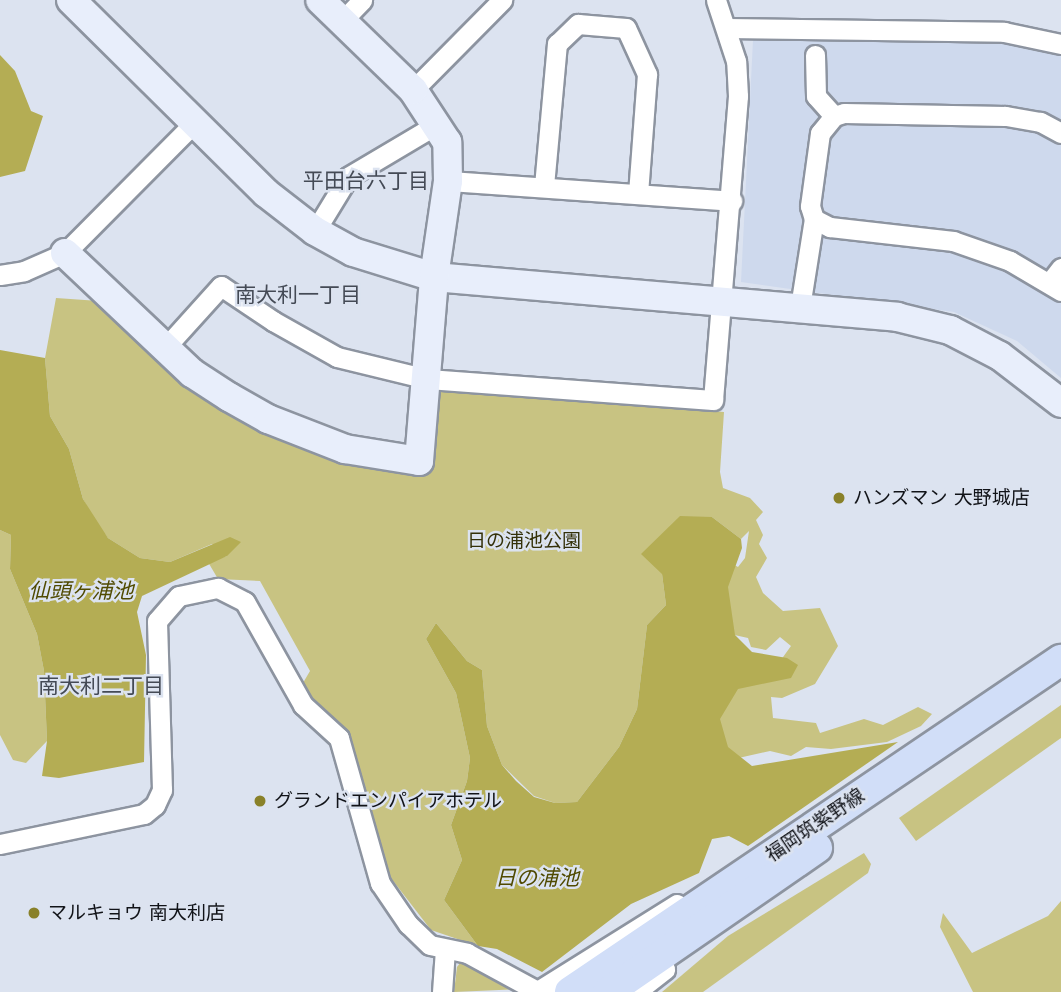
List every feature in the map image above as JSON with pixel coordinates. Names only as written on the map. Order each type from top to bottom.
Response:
[{"type":"main road","name":"福岡筑紫野線","points":[[570,992],[1061,660]]},
{"type":"main road","name":"福岡筑紫野線","points":[[607,992],[1061,684]]},
{"type":"street","points":[[71,0],[266,193],[315,231],[373,260],[434,277],[724,299],[897,317],[950,330],[1000,356],[1061,404]]},
{"type":"street","points":[[65,253],[192,373],[268,419],[345,449],[419,461],[434,277],[448,181],[447,142],[439,123],[413,90],[320,0]]},
{"type":"street","points":[[342,21],[362,0]]},
{"type":"street","points":[[413,90],[502,0]]},
{"type":"street","points":[[164,349],[221,286],[273,321],[337,357],[427,379],[713,400],[724,299],[738,96],[736,61],[716,0]]},
{"type":"street","points":[[544,186],[557,44],[578,23],[626,28],[647,74],[638,194]]},
{"type":"street","points":[[727,27],[1004,32],[1061,44]]},
{"type":"street","points":[[815,55],[816,96],[834,117]]},
{"type":"street","points":[[800,307],[814,219],[810,206],[820,133],[834,117],[844,113],[1005,116],[1040,122],[1061,133]]},
{"type":"street","points":[[0,275],[24,271],[65,253],[194,123]]},
{"type":"street","points":[[315,231],[348,177],[439,123]]},
{"type":"street","points":[[448,181],[732,201]]},
{"type":"street","points":[[814,219],[830,227],[953,241],[1058,281]]},
{"type":"street","points":[[0,844],[144,814],[155,805],[162,790],[158,621],[180,596],[218,588],[245,602],[303,705],[339,738],[380,883],[408,924],[430,945],[467,953],[536,992],[693,894],[746,872]]},
{"type":"street","points":[[636,992],[713,921]]},
{"type":"street","points":[[442,992],[445,949]]},
{"type":"shaded area","points":[[1008,39],[1061,51],[1061,378],[1017,341],[954,312],[741,282],[753,40]]},
{"type":"green space","name":"日の浦池公園","points":[[56,298],[99,301],[224,404],[426,471],[436,389],[724,412],[720,472],[723,488],[750,498],[763,512],[756,520],[763,535],[759,544],[767,558],[756,577],[763,593],[783,611],[820,608],[838,646],[815,684],[782,698],[771,697],[773,718],[816,723],[820,733],[864,719],[883,725],[918,707],[932,714],[921,726],[887,742],[831,749],[806,747],[791,756],[770,751],[734,759],[716,729],[719,692],[773,671],[791,646],[780,637],[766,650],[751,647],[748,638],[721,632],[729,562],[738,567],[745,558],[749,531],[741,539],[712,517],[662,574],[666,605],[647,625],[637,709],[619,747],[577,802],[555,803],[534,796],[502,765],[487,726],[482,670],[467,661],[436,623],[426,639],[456,693],[470,758],[467,781],[451,825],[462,860],[444,900],[478,946],[431,930],[387,873],[343,726],[300,688],[310,671],[260,581],[218,579],[208,562],[227,556],[212,544],[170,562],[140,558],[108,538],[95,521],[83,499],[69,449],[50,416],[45,358]]},
{"type":"green space","points":[[0,530],[11,535],[10,569],[37,634],[44,671],[47,741],[26,763],[13,760],[0,735]]},
{"type":"green space","points":[[1061,705],[1061,738],[916,841],[899,818]]},
{"type":"green space","points":[[864,853],[871,864],[868,873],[703,992],[662,992],[728,936]]},
{"type":"green space","points":[[1061,901],[1061,992],[973,992],[940,927],[943,913],[972,953],[1048,916]]},
{"type":"green space","points":[[464,958],[519,989],[454,992],[457,967]]},
{"type":"water","points":[[0,55],[15,71],[31,111],[43,116],[25,171],[0,177]]},
{"type":"water","name":"仙頭ヶ浦池","points":[[0,350],[45,358],[50,416],[69,449],[83,499],[108,538],[140,558],[170,562],[230,537],[241,542],[227,556],[142,596],[137,612],[146,655],[144,762],[59,778],[42,776],[47,741],[44,671],[37,634],[10,569],[11,535],[0,530]]},
{"type":"water","name":"日の浦池","points":[[680,516],[712,517],[741,539],[742,548],[728,587],[735,635],[752,652],[787,658],[798,665],[791,678],[738,689],[720,719],[728,747],[752,766],[898,742],[748,846],[729,836],[712,839],[699,873],[631,904],[542,972],[497,949],[478,946],[444,900],[462,860],[451,825],[467,781],[470,758],[456,693],[426,639],[436,623],[467,661],[482,670],[487,726],[502,765],[516,781],[534,797],[555,803],[577,802],[619,747],[637,709],[647,625],[666,605],[662,574],[641,554]]},
{"type":"place","name":"ハンズマン 大野城店","points":[[839,498]]},
{"type":"place","name":"グランドエンパイアホテル","points":[[260,801]]},
{"type":"place","name":"マルキョウ 南大利店","points":[[34,913]]},
{"type":"district","name":"平田台六丁目","points":[[366,181]]},
{"type":"district","name":"南大利一丁目","points":[[298,295]]},
{"type":"district","name":"南大利二丁目","points":[[101,686]]}]
